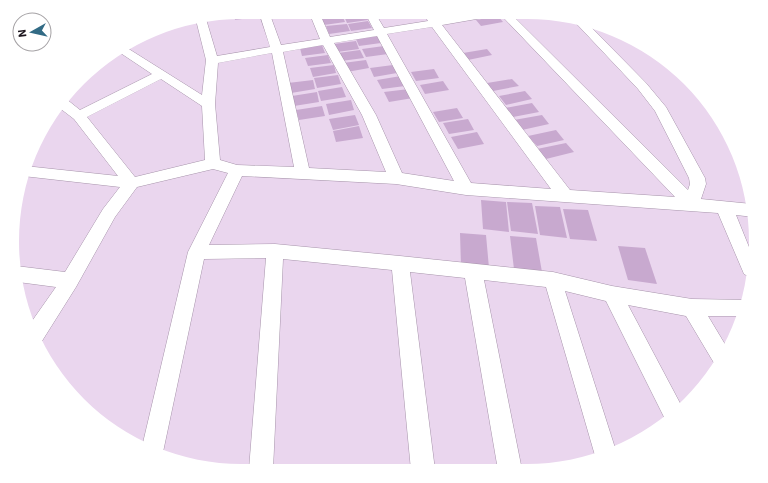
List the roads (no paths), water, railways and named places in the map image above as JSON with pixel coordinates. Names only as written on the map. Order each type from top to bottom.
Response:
[{"type":"street","points":[[266,19],[277,49],[303,173]]},
{"type":"street","points":[[317,19],[326,40],[369,114],[396,178]]},
{"type":"street","points":[[374,19],[466,189]]},
{"type":"street","points":[[212,60],[381,31],[427,19]]},
{"type":"street","points":[[432,19],[564,194]]},
{"type":"street","points":[[510,19],[692,204]]},
{"type":"street","points":[[202,22],[212,60],[208,104],[213,164]]},
{"type":"street","points":[[585,27],[637,80],[661,110],[697,178],[698,184],[692,204]]},
{"type":"street","points":[[126,52],[208,104]]},
{"type":"street","points":[[79,116],[162,74]]},
{"type":"street","points":[[66,105],[79,116],[132,183]]},
{"type":"street","points":[[30,173],[132,183],[213,164],[237,170],[396,178],[466,189],[564,194],[692,204],[747,211]]},
{"type":"street","points":[[153,446],[197,252],[237,170]]},
{"type":"street","points":[[37,330],[70,281],[109,213],[132,183]]},
{"type":"street","points":[[724,207],[748,264]]},
{"type":"street","points":[[197,252],[275,251],[400,263],[553,280],[612,294],[692,308],[738,308]]},
{"type":"street","points":[[260,464],[275,251]]},
{"type":"street","points":[[400,263],[422,464]]},
{"type":"street","points":[[473,271],[509,464]]},
{"type":"street","points":[[22,275],[70,281]]},
{"type":"street","points":[[553,280],[604,450]]},
{"type":"street","points":[[612,294],[672,410]]},
{"type":"street","points":[[692,308],[719,353]]}]
